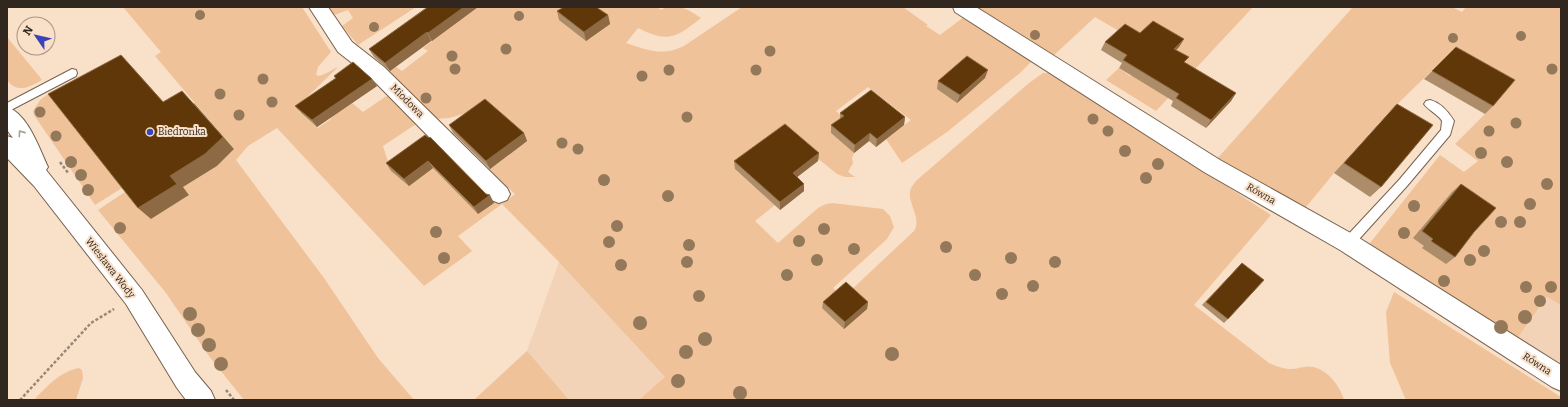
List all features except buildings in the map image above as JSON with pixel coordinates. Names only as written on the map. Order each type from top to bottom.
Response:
[{"type":"street","name":"Miodowa","points":[[318,7],[345,47],[377,72],[499,194]]},
{"type":"street","name":"Równa","points":[[962,7],[1212,166],[1348,243],[1561,380]]},
{"type":"street","points":[[7,115],[24,136],[42,180]]},
{"type":"street","name":"Wiesława Wody","points":[[7,144],[42,180],[134,297],[186,380],[202,400]]},
{"type":"lane","points":[[7,108],[72,73]]},
{"type":"lane","points":[[1348,243],[1403,183],[1446,132],[1448,120],[1444,114],[1430,104]]},
{"type":"path","points":[[20,400],[91,323],[134,297]]},
{"type":"shaded area","points":[[677,6],[692,12],[701,18],[685,30],[671,36],[657,36],[638,28],[626,43],[650,50],[665,52],[687,44],[742,7],[903,7],[928,25],[926,26],[940,35],[964,17],[1032,59],[1020,73],[947,132],[902,163],[886,139],[911,120],[868,87],[836,111],[844,118],[831,133],[854,153],[852,158],[853,163],[848,172],[855,177],[845,177],[837,174],[785,132],[735,169],[775,205],[755,221],[778,243],[818,208],[826,204],[832,203],[883,209],[890,216],[894,227],[887,239],[833,288],[839,294],[823,308],[844,328],[849,292],[914,231],[916,226],[916,216],[911,201],[910,191],[915,182],[1029,83],[1043,73],[1052,73],[1271,215],[1194,305],[1269,363],[1285,368],[1294,369],[1310,367],[1324,371],[1333,379],[1340,389],[1344,400],[639,400],[665,377],[559,262],[502,204],[515,194],[488,169],[503,159],[477,110],[449,118],[435,119],[388,72],[396,67],[402,71],[428,51],[423,48],[478,7],[657,7],[661,10],[666,7]]},
{"type":"shaded area","points":[[123,7],[302,7],[331,52],[318,67],[316,74],[318,76],[326,74],[338,67],[304,100],[298,108],[299,112],[318,128],[331,119],[329,116],[352,103],[363,112],[388,95],[416,124],[383,146],[391,171],[450,155],[478,214],[497,201],[502,204],[458,236],[472,251],[424,286],[277,128],[248,146],[236,160],[324,278],[378,358],[414,400],[244,400],[209,356],[166,293],[98,210],[128,190],[151,219],[189,195],[183,187],[217,166],[234,149],[155,56],[161,52]]},
{"type":"shaded area","points":[[328,7],[416,7],[358,45],[342,26],[353,18],[348,10],[334,15]]},
{"type":"shaded area","points":[[971,7],[1253,7],[1156,111],[1106,80],[1119,68],[1130,76],[1133,73],[1169,57],[1179,47],[1136,41],[1095,17],[1052,57]]},
{"type":"shaded area","points":[[1353,7],[1452,7],[1462,12],[1466,7],[1561,7],[1561,305],[1547,297],[1514,343],[1366,248],[1440,155],[1464,172],[1478,161],[1455,144],[1485,114],[1506,88],[1448,55],[1387,114],[1334,173],[1302,212],[1216,160]]},
{"type":"shaded area","points":[[7,37],[16,48],[16,56],[22,56],[42,80],[28,87],[19,88],[15,87],[7,80]]},
{"type":"shaded area","points":[[51,92],[125,186],[95,205],[34,115],[33,111],[40,100]]},
{"type":"shaded area","points":[[559,262],[896,400],[474,400],[527,351]]},
{"type":"shaded area","points":[[1561,279],[1561,372],[1514,343]]},
{"type":"shaded area","points":[[1394,292],[1561,397],[1561,400],[1406,400],[1390,363],[1386,312]]},
{"type":"shaded area","points":[[527,351],[569,400],[474,400]]},
{"type":"shaded area","points":[[79,368],[82,370],[83,378],[76,400],[34,400],[60,376],[66,372]]},
{"type":"place","name":"Biedronka","points":[[150,132]]}]
